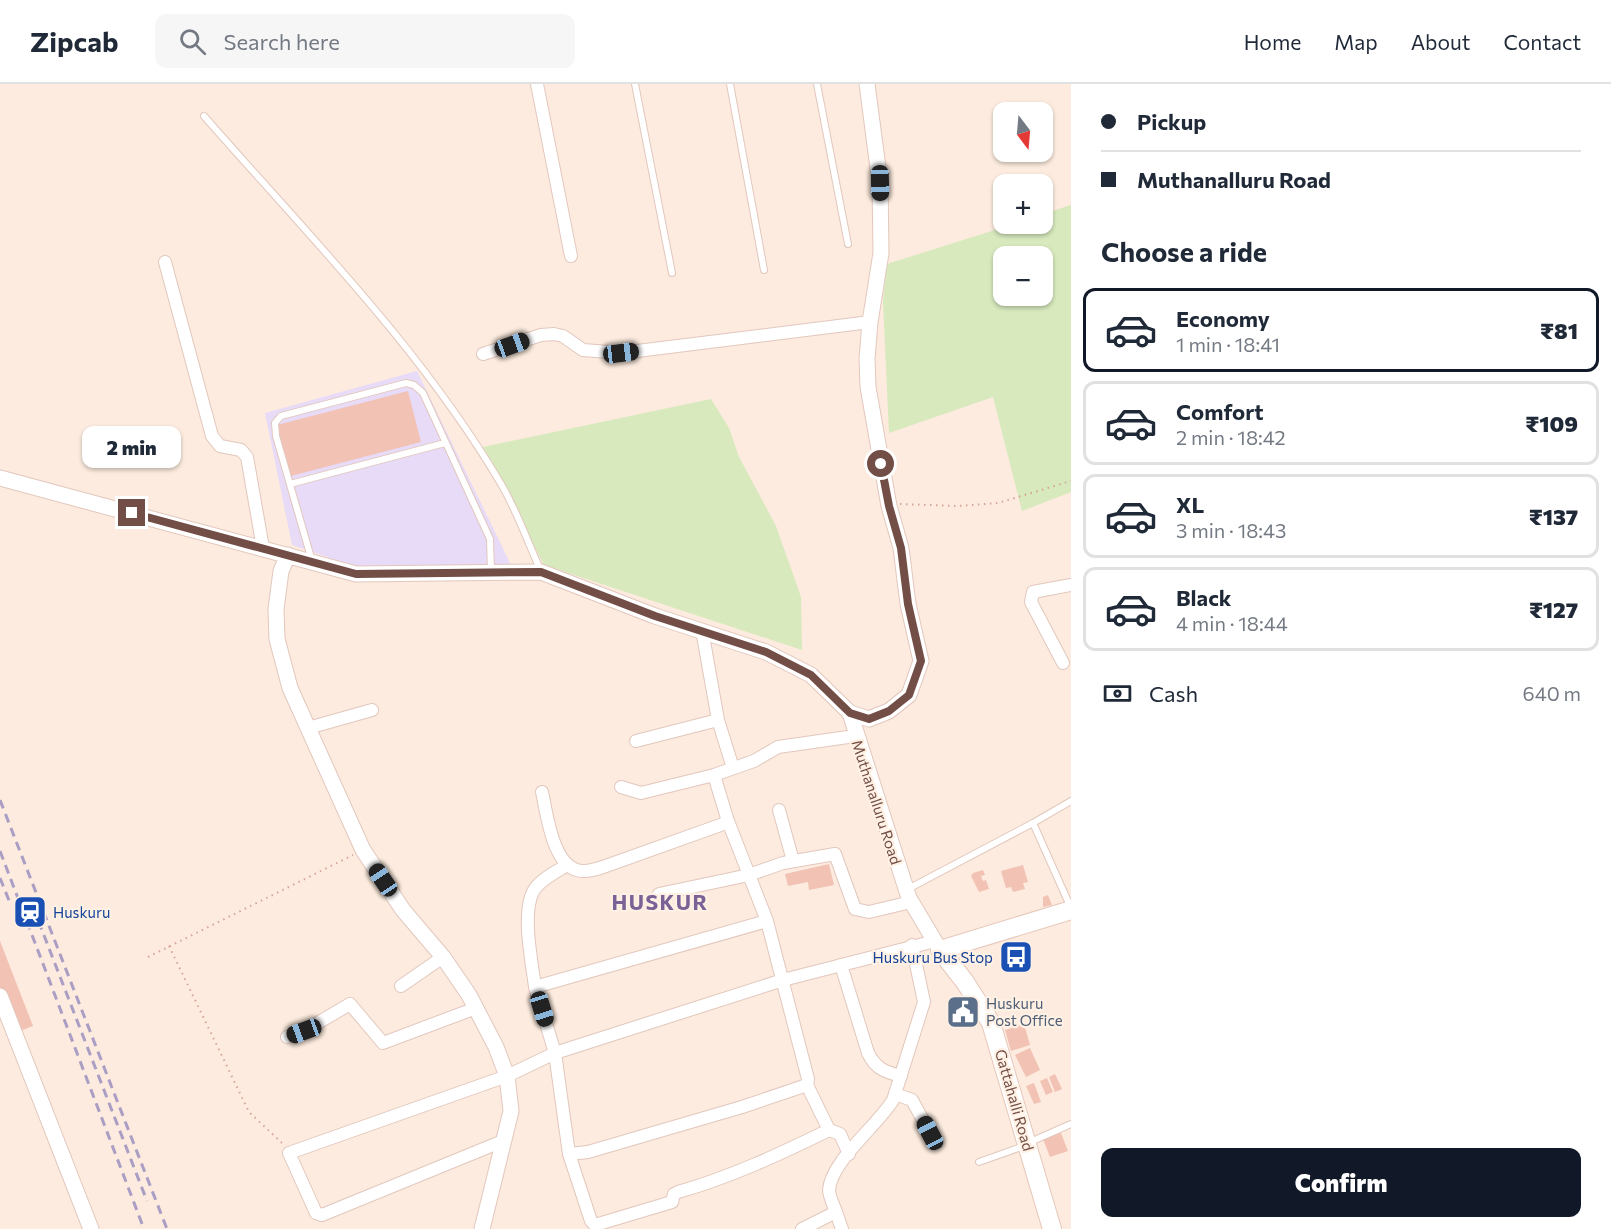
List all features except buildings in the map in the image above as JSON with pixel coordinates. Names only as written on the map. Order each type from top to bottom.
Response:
[{"type":"main road","points":[[938,945],[1071,909]]},
{"type":"main road","name":"Gattahalli Road","points":[[938,945],[991,1023],[1052,1229]]},
{"type":"street","points":[[537,84],[571,256]]},
{"type":"street","points":[[0,478],[356,574],[541,572],[655,616],[766,652],[811,675],[850,713],[869,719],[889,711],[909,695],[921,661],[908,604],[901,548],[889,506],[868,387],[867,359],[870,322],[881,252],[881,229],[880,183],[867,84]]},
{"type":"street","points":[[165,262],[212,436],[220,447],[241,450],[247,457],[263,548]]},
{"type":"street","points":[[483,354],[541,335],[563,336],[583,350],[621,353],[870,322]]},
{"type":"street","points":[[288,555],[281,571],[276,609],[277,639],[290,688],[363,850],[404,910],[443,957],[476,1008],[507,1076],[510,1111],[482,1229]]},
{"type":"street","points":[[1063,663],[1031,602],[1033,592],[1071,585]]},
{"type":"street","points":[[702,630],[718,720],[733,768]]},
{"type":"street","points":[[308,728],[372,710]]},
{"type":"street","name":"Muthanalluru Road","points":[[850,713],[855,736],[908,896],[938,945]]},
{"type":"street","points":[[636,741],[718,720]]},
{"type":"street","points":[[621,787],[641,793],[714,775],[762,758],[778,747],[855,736]]},
{"type":"street","points":[[714,775],[728,821],[767,921],[808,1079],[807,1085],[829,1130],[840,1134],[849,1154]]},
{"type":"street","points":[[542,792],[554,843],[567,865],[583,872],[603,867],[728,821]]},
{"type":"street","points":[[779,810],[793,861]]},
{"type":"street","points":[[659,894],[749,875],[793,861],[837,855],[851,904],[859,911],[884,909],[908,896]]},
{"type":"street","points":[[567,865],[539,884],[529,901],[528,914],[535,987],[555,1053],[569,1154],[591,1221],[600,1224],[672,1202],[674,1194],[678,1192],[708,1184],[771,1158],[829,1130]]},
{"type":"street","points":[[535,987],[767,921]]},
{"type":"street","points":[[503,1141],[322,1215],[316,1213],[289,1153],[507,1076],[555,1053],[783,980],[912,945],[938,945]]},
{"type":"street","points":[[842,1229],[829,1190],[838,1168],[884,1114],[895,1094],[924,1002],[912,945]]},
{"type":"street","points":[[401,986],[443,957]]},
{"type":"street","points":[[842,965],[868,1053],[875,1065],[901,1076]]},
{"type":"street","points":[[0,996],[91,1229]]},
{"type":"street","points":[[287,1037],[304,1031],[350,1004],[383,1043],[476,1008]]},
{"type":"street","points":[[569,1154],[588,1152],[742,1107],[807,1085]]},
{"type":"street","points":[[895,1094],[912,1100],[930,1133]]},
{"type":"street","points":[[805,1228],[836,1212]]},
{"type":"lane","points":[[635,84],[672,273]]},
{"type":"lane","points":[[730,84],[764,270]]},
{"type":"lane","points":[[817,84],[848,244]]},
{"type":"lane","points":[[204,116],[366,300],[444,397],[502,486],[541,572]]},
{"type":"lane","points":[[312,561],[276,436],[275,423],[281,416],[406,383],[414,385],[423,393],[490,539],[491,572]]},
{"type":"lane","points":[[290,484],[446,443]]},
{"type":"lane","points":[[908,896],[1071,801]]},
{"type":"lane","points":[[1033,823],[1071,909]]},
{"type":"lane","points":[[979,1162],[1028,1144],[1071,1124]]},
{"type":"path","points":[[889,506],[998,503],[1071,481]]},
{"type":"path","points":[[148,957],[363,850]]},
{"type":"path","points":[[170,946],[249,1112],[278,1136],[289,1153]]},
{"type":"shaded area","points":[[417,371],[512,567],[356,567],[292,545],[265,413]]},
{"type":"green space","points":[[1071,205],[1071,492],[1022,511],[993,397],[889,433],[883,301],[887,264],[993,231],[993,234],[1053,234],[1053,211]]},
{"type":"green space","points":[[711,399],[729,428],[739,457],[776,526],[801,597],[802,650],[544,565],[483,447]]},
{"type":"railway","points":[[0,800],[167,1229]]},
{"type":"railway","points":[[0,851],[144,1229]]},
{"type":"railway","points":[[0,878],[10,903]]},
{"type":"railway","points":[[33,907],[147,1201]]},
{"type":"place","name":"Huskuru","points":[[30,912]]},
{"type":"place","name":"Huskuru Bus Stop","points":[[1016,957]]},
{"type":"place","name":"Huskuru Post Office","points":[[963,1012]]},
{"type":"district","name":"HUSKUR","points":[[660,901]]},
{"type":"route","points":[[132,513],[356,574],[541,572],[655,616],[766,652],[811,675],[850,713],[869,719],[889,711],[909,695],[919,673],[921,661],[908,604],[901,548],[889,506],[881,464]]}]
